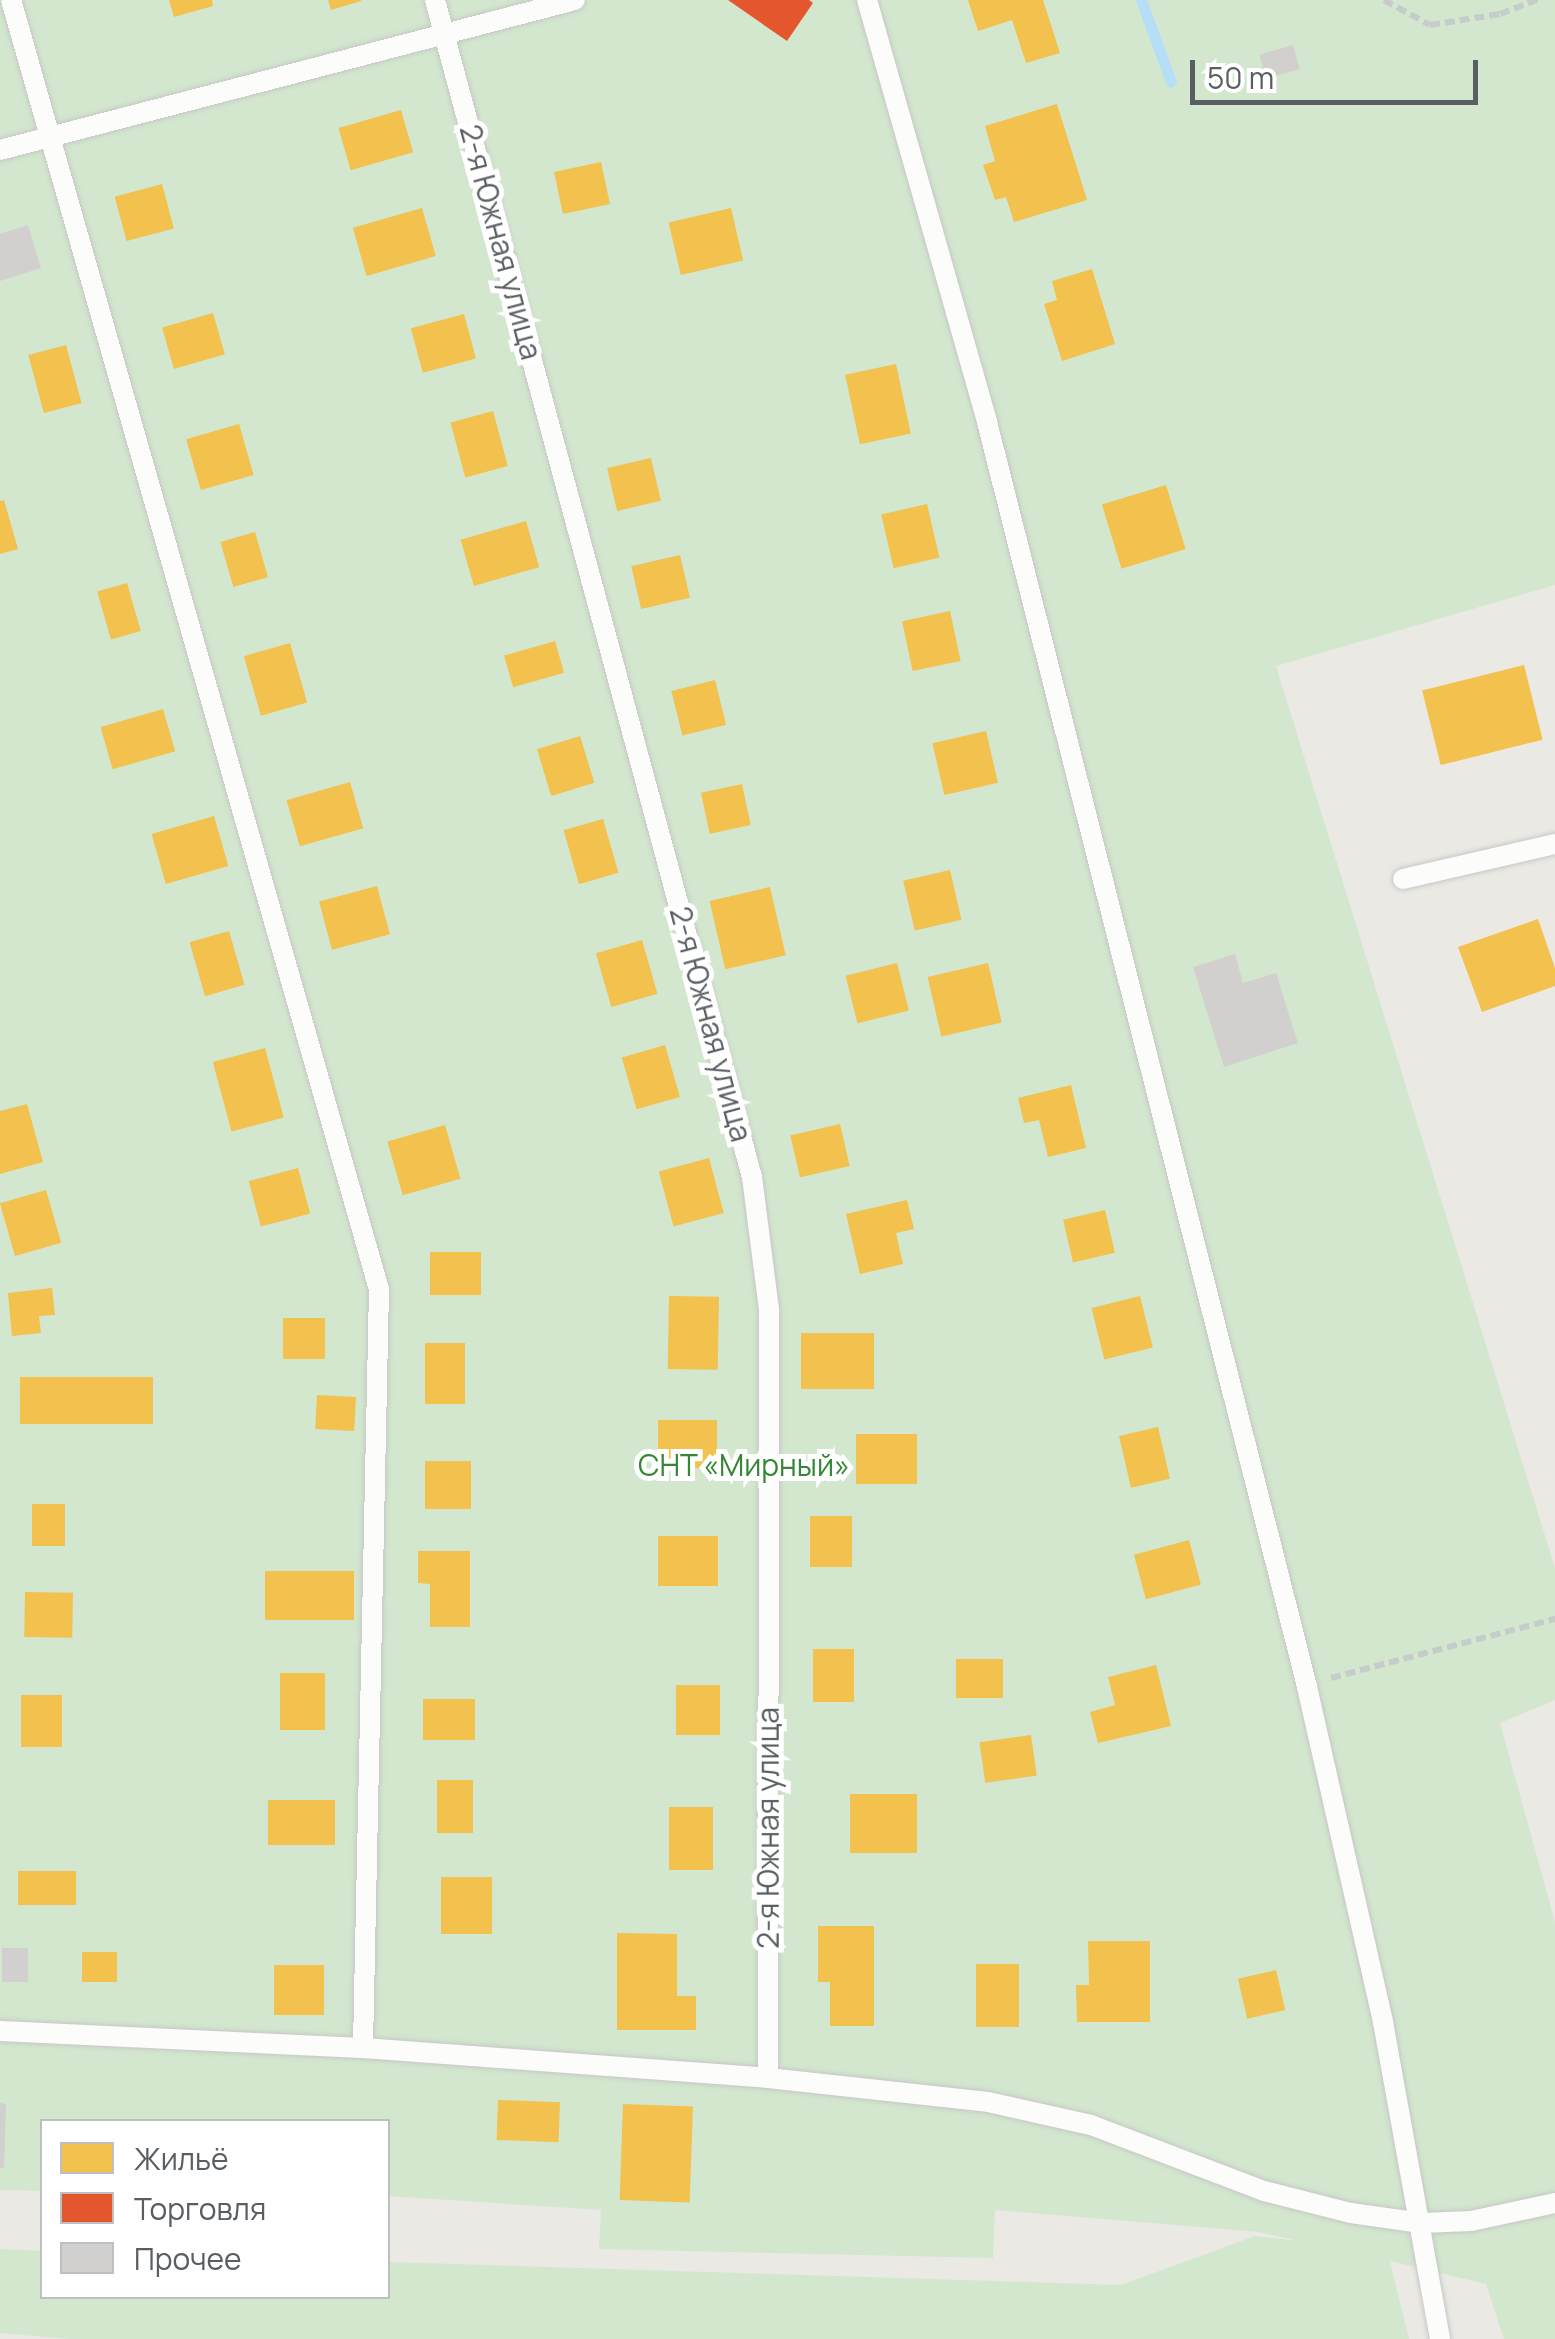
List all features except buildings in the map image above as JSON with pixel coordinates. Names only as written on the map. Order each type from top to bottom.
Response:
[{"type":"lane","points":[[12,0],[379,1289],[363,2048]]},
{"type":"lane","name":"2-я Южная улица","points":[[436,0],[752,1177],[768,1309],[768,2078]]},
{"type":"lane","points":[[0,150],[575,0]]},
{"type":"lane","points":[[867,0],[992,442],[1306,1687],[1383,2022],[1440,2339]]},
{"type":"lane","points":[[1402,879],[1555,844]]},
{"type":"lane","points":[[0,2031],[363,2048],[768,2078],[988,2102],[1092,2126],[1264,2191],[1351,2213],[1421,2222],[1471,2221],[1555,2204]]},
{"type":"path","points":[[1384,0],[1430,25],[1500,14],[1537,0]]},
{"type":"path","points":[[1306,1687],[1555,1619]]},
{"type":"green space","name":"СНТ «Мирный»","points":[[0,0],[1555,0],[1555,585],[1276,666],[1555,1568],[1555,1700],[1500,1723],[1555,1922],[1555,2339],[1504,2339],[1486,2284],[1390,2261],[1409,2339],[69,2339],[0,2333],[0,2249],[40,2251],[40,2299],[390,2299],[390,2262],[1121,2285],[1255,2236],[1299,2241],[1259,2232],[995,2210],[993,2258],[599,2249],[601,2210],[390,2196],[390,2119],[40,2119],[40,2191],[0,2190]]},
{"type":"waterway","points":[[1141,0],[1171,82]]}]
